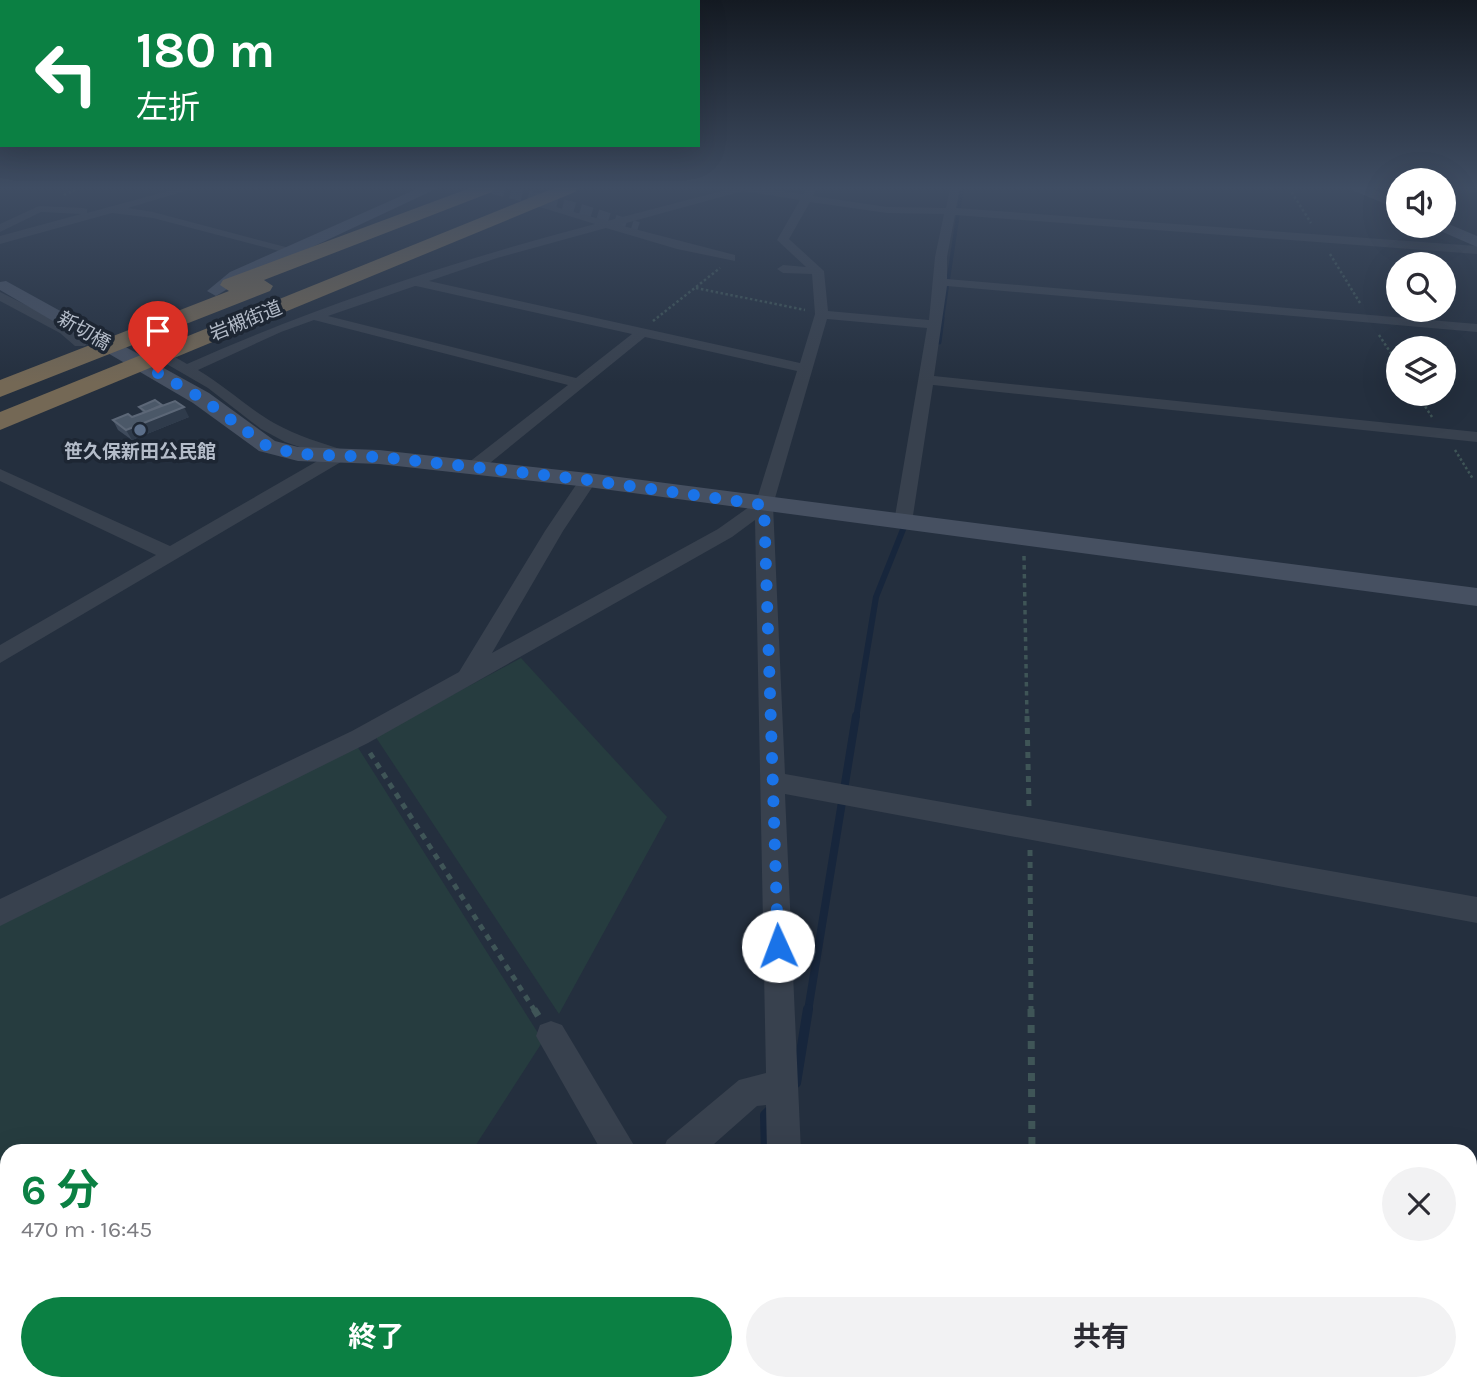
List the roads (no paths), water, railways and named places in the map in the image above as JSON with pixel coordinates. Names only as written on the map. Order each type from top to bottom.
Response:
[{"type":"highway","name":"岩槻街道","points":[[0,374],[216,291],[300,253]]},
{"type":"highway","points":[[0,389],[347,253]]},
{"type":"highway","points":[[0,407],[391,253]]},
{"type":"highway","name":"岩槻街道","points":[[0,422],[408,253]]},
{"type":"street","points":[[188,369],[276,329],[502,253]]},
{"type":"street","points":[[707,253],[731,258]]},
{"type":"street","points":[[784,1144],[764,505],[822,314],[818,271],[798,253]]},
{"type":"street","points":[[903,522],[935,325],[942,253]]},
{"type":"street","points":[[783,269],[818,271]]},
{"type":"street","points":[[365,272],[409,284],[806,369]]},
{"type":"street","points":[[941,282],[1477,328]]},
{"type":"street","points":[[2,288],[65,330],[79,343]]},
{"type":"street","name":"新切橋","points":[[2,288],[201,398],[267,446],[298,454],[340,455]]},
{"type":"street","points":[[822,314],[935,325]]},
{"type":"street","points":[[313,316],[579,383]]},
{"type":"street","points":[[474,467],[641,333]]},
{"type":"street","points":[[163,356],[188,369],[267,426],[290,438],[340,455],[588,480],[1477,597]]},
{"type":"street","points":[[926,380],[1477,437]]},
{"type":"street","points":[[0,654],[340,455]]},
{"type":"street","points":[[0,474],[171,554]]},
{"type":"street","points":[[466,678],[554,531],[588,480]]},
{"type":"street","points":[[0,913],[360,737],[725,533],[764,505]]},
{"type":"street","points":[[774,782],[1030,831],[1477,909]]},
{"type":"street","points":[[551,1036],[616,1144]]},
{"type":"street","points":[[688,1144],[750,1091],[783,1086]]},
{"type":"waterway","points":[[942,321],[952,253]]},
{"type":"waterway","points":[[939,342],[942,319]]},
{"type":"waterway","points":[[856,718],[876,597],[906,522]]},
{"type":"waterway","points":[[808,1011],[856,716]]},
{"type":"waterway","points":[[796,1083],[808,1009]]},
{"type":"waterway","points":[[766,1144],[765,1115],[771,1109]]},
{"type":"place","name":"笹久保新田公民館","points":[[140,430]]}]
